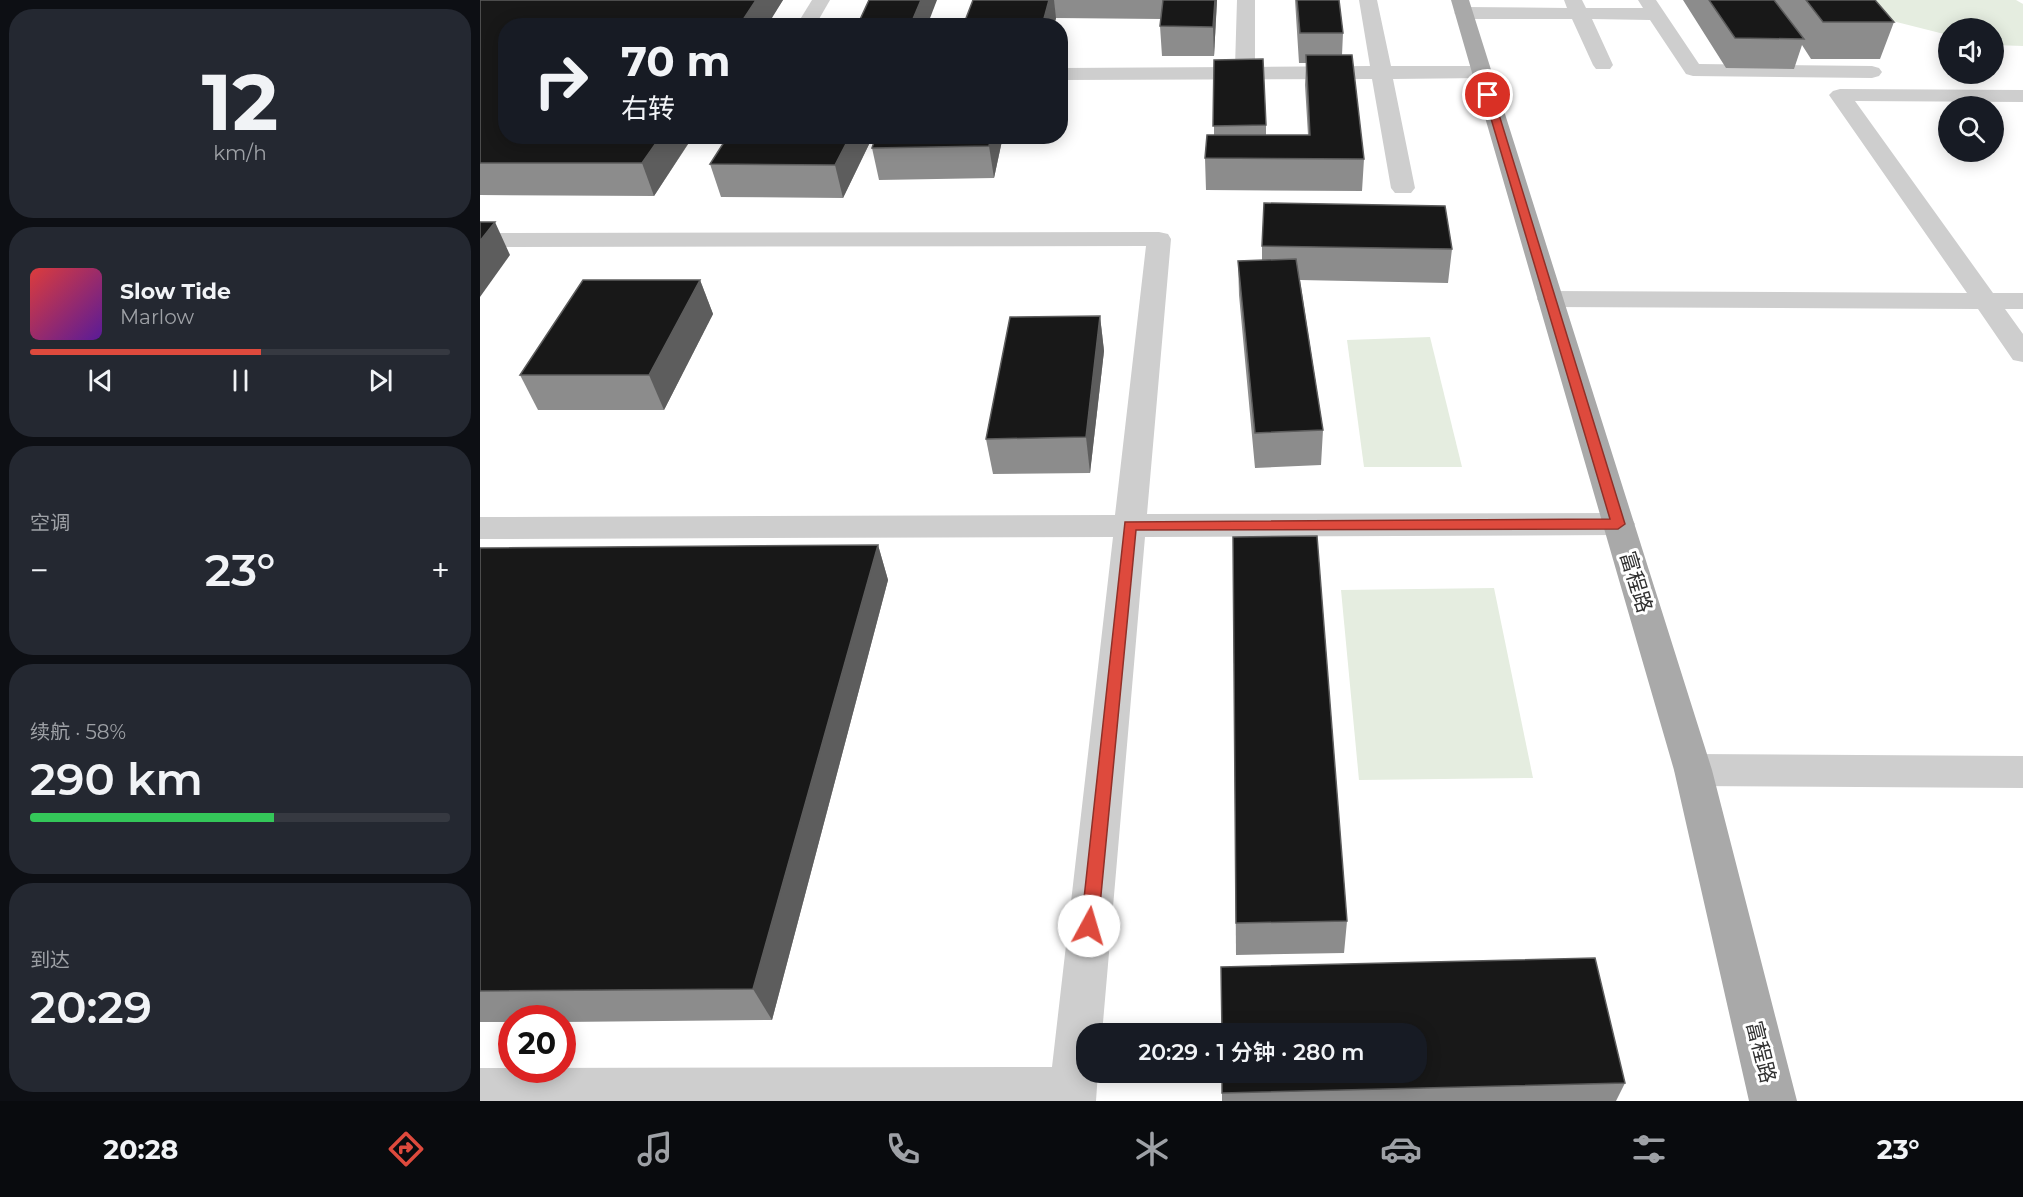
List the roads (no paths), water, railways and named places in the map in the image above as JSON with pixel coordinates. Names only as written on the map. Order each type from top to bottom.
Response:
[{"type":"main road","name":"富程路","points":[[1462,7],[1693,770],[1773,1101]]},
{"type":"street","points":[[810,18],[820,0]]},
{"type":"street","points":[[1245,73],[1246,0]]},
{"type":"street","points":[[1368,0],[1403,188]]},
{"type":"street","points":[[1462,7],[1651,7],[1693,70],[1872,72]]},
{"type":"street","points":[[1577,7],[1603,65]]},
{"type":"street","points":[[1068,74],[1482,72]]},
{"type":"street","points":[[2023,96],[1840,95],[2023,354]]},
{"type":"street","points":[[480,240],[1160,239],[1072,1096],[480,1092]]},
{"type":"street","points":[[1550,298],[2023,300]]},
{"type":"street","points":[[480,528],[1618,524]]},
{"type":"street","points":[[1693,770],[2023,772]]}]
